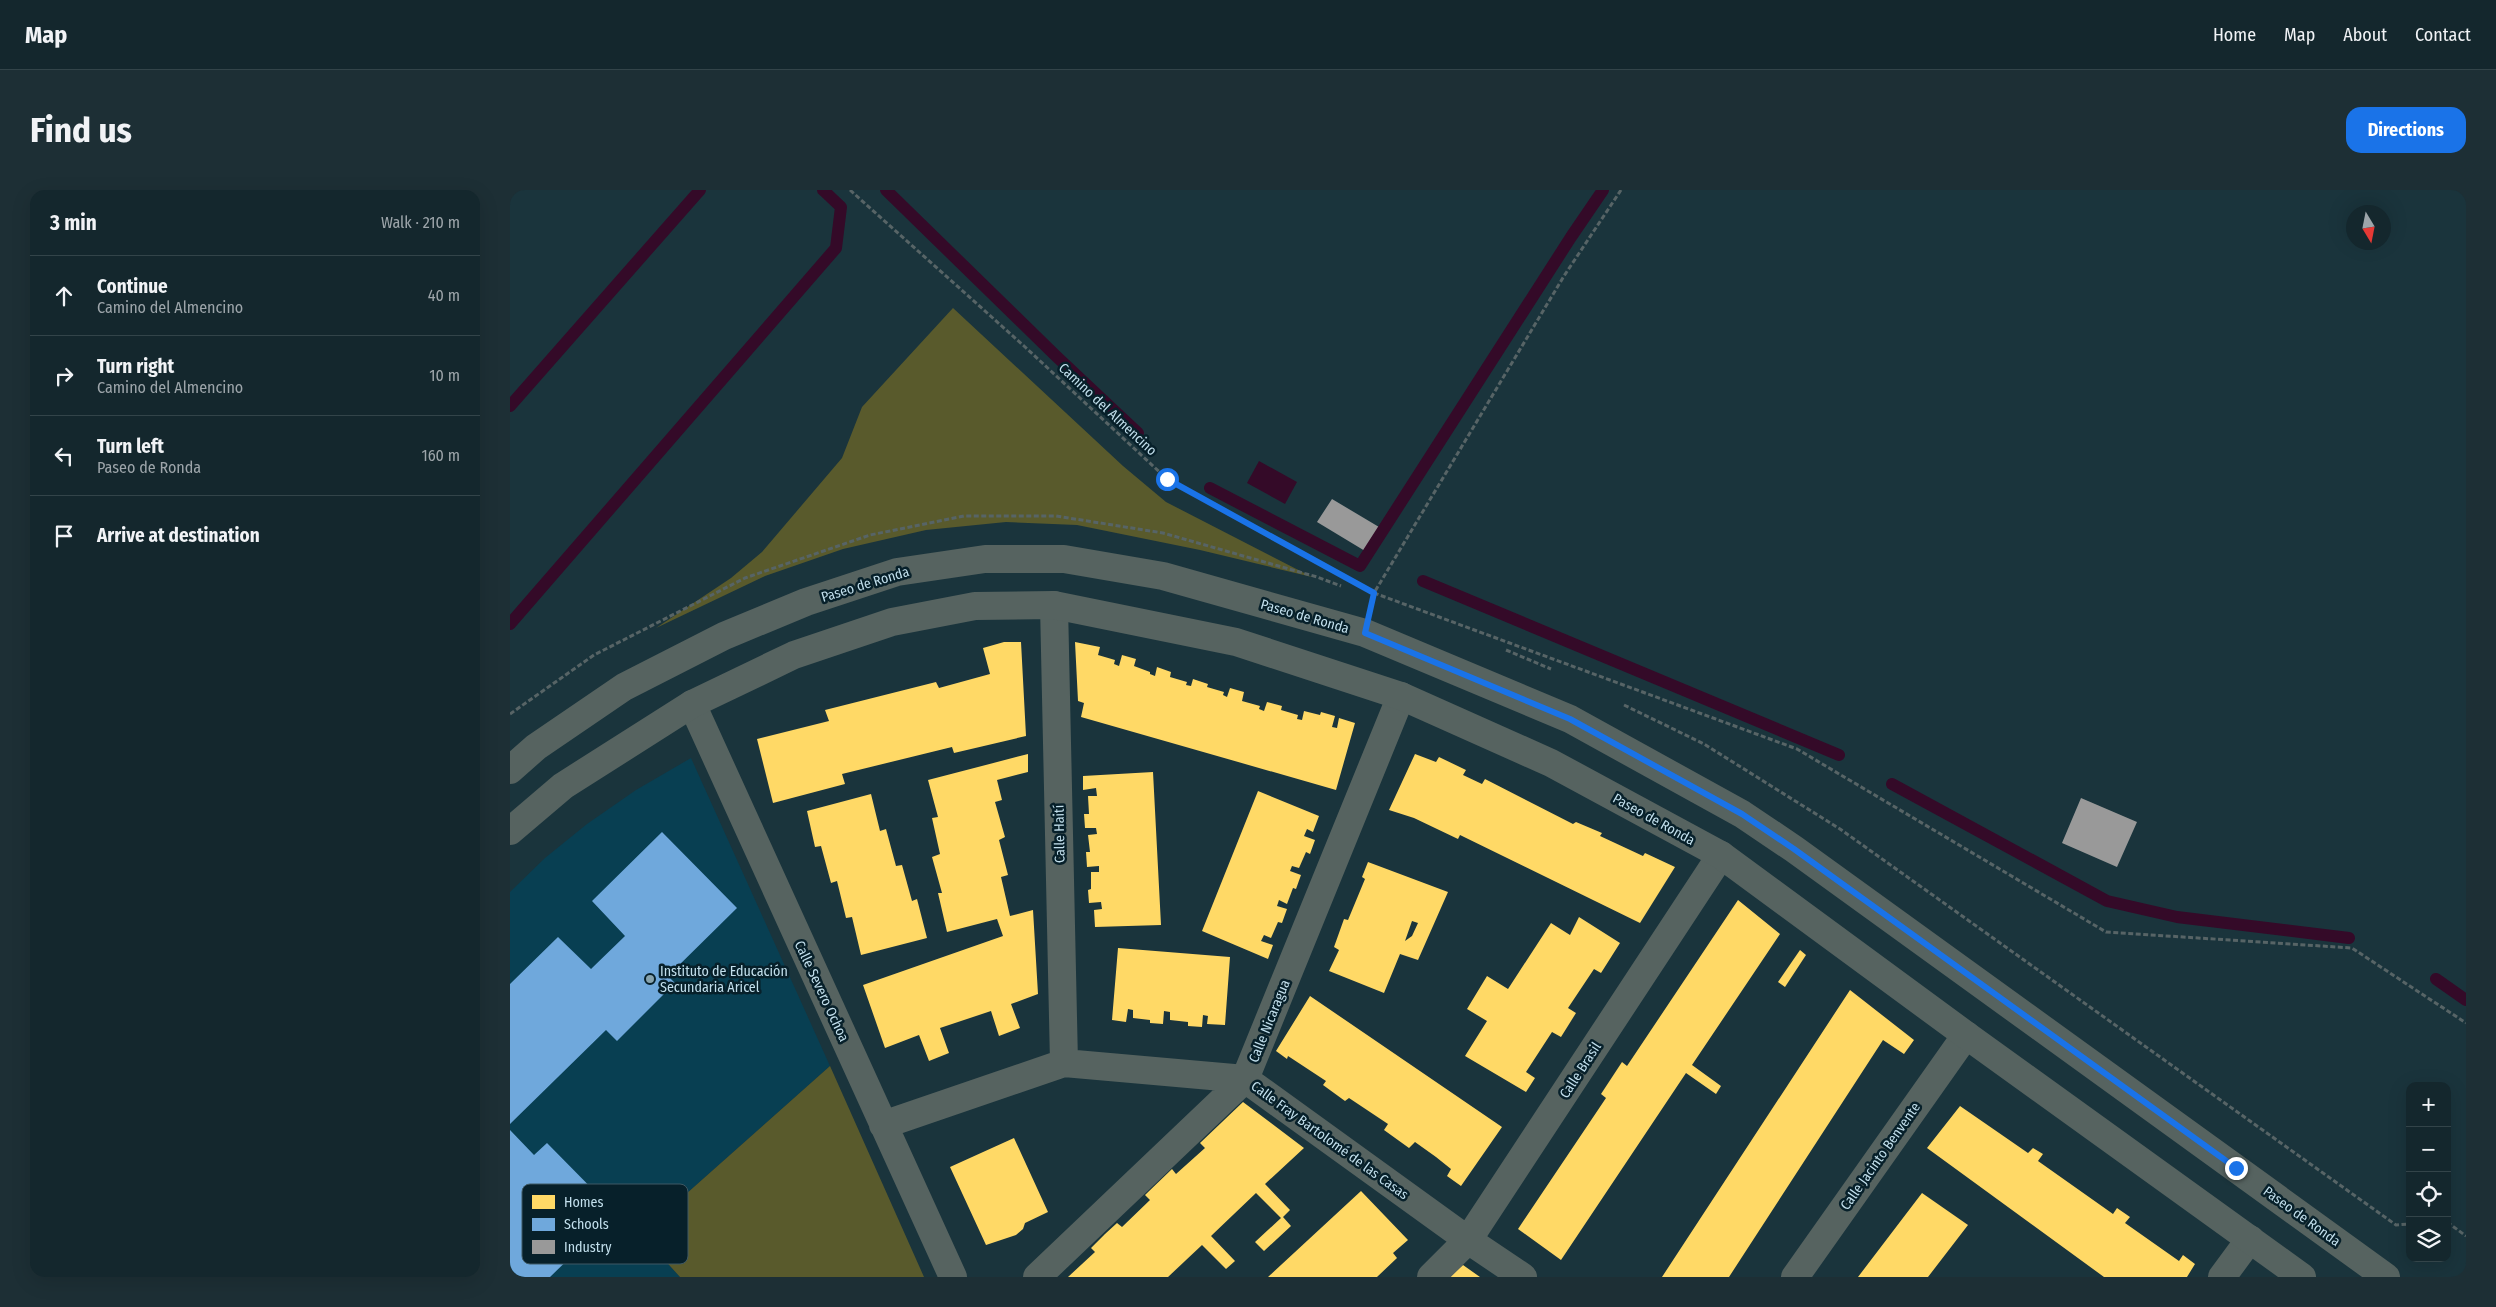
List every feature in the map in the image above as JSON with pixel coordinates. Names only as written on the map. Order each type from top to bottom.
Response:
[{"type":"street","name":"Paseo de Ronda","points":[[510,770],[536,747],[624,688],[708,644],[806,602],[897,572],[985,559],[1064,559],[1163,576],[1365,633],[1570,719],[1742,814],[1802,855],[2386,1277]]},
{"type":"street","name":"Paseo de Ronda","points":[[510,831],[563,786],[692,704],[794,655],[892,622],[975,606],[1054,605],[1236,642],[1401,696],[1551,763],[1721,856],[1966,1036],[2302,1277]]},
{"type":"street","name":"Calle Haití","points":[[1054,605],[1064,1063]]},
{"type":"street","name":"Calle Nicaragua","points":[[1037,1277],[1245,1079],[1401,696]]},
{"type":"street","name":"Calle Severo Ochoa","points":[[692,704],[953,1277]]},
{"type":"street","name":"Calle Brasil","points":[[1431,1277],[1468,1240],[1721,856]]},
{"type":"street","name":"Calle Jacinto Benvente","points":[[1795,1277],[1966,1036]]},
{"type":"street","name":"Calle Fray Bartolomé de las Casas","points":[[883,1125],[1064,1063],[1245,1079],[1468,1240],[1523,1277]]},
{"type":"street","points":[[2222,1277],[2250,1239]]},
{"type":"path","name":"Camino del Almencino","points":[[850,190],[1024,346],[1167,479],[1374,593],[1797,749],[2106,932],[2352,948],[2466,1023]]},
{"type":"path","points":[[1365,633],[1374,593],[1564,276],[1621,190]]},
{"type":"path","points":[[2451,1225],[2466,1236]]},
{"type":"shaded area","points":[[953,308],[1123,466],[1166,502],[1312,577],[1200,550],[1077,525],[1006,522],[926,530],[843,549],[765,576],[656,628],[731,578],[762,552],[842,458],[862,407]]},
{"type":"shaded area","points":[[1259,461],[1297,482],[1285,504],[1247,483]]},
{"type":"shaded area","name":"Instituto de Educación Secundaria Aricel","points":[[691,758],[830,1066],[688,1192],[688,1184],[522,1184],[522,1264],[668,1264],[680,1277],[510,1277],[510,892],[545,858],[587,824],[636,790]]},
{"type":"shaded area","points":[[830,1066],[924,1277],[680,1277],[668,1264],[688,1264],[688,1192]]},
{"type":"building: Homes","points":[[1004,642],[1021,642],[1026,736],[954,753],[952,747],[842,774],[845,784],[773,803],[757,739],[829,721],[825,710],[936,682],[939,688],[990,674],[983,648]]},
{"type":"building: Homes","points":[[1075,642],[1100,647],[1098,655],[1115,660],[1114,664],[1119,666],[1122,655],[1136,659],[1134,666],[1155,676],[1157,667],[1171,672],[1170,677],[1187,682],[1186,685],[1191,686],[1193,679],[1208,684],[1207,687],[1224,692],[1223,695],[1227,697],[1230,688],[1244,692],[1242,701],[1260,706],[1259,709],[1264,711],[1267,702],[1282,706],[1281,710],[1298,715],[1297,719],[1302,720],[1304,711],[1320,715],[1321,712],[1335,716],[1332,727],[1337,728],[1339,718],[1355,723],[1336,790],[1081,717],[1084,703],[1078,701]]},
{"type":"building: Homes","points":[[1028,754],[1028,772],[997,780],[1002,800],[995,802],[1005,837],[999,840],[1008,875],[1001,877],[1010,916],[1033,910],[1038,994],[1011,1004],[1020,1028],[999,1036],[991,1011],[940,1028],[949,1053],[929,1061],[919,1035],[885,1048],[863,985],[1003,936],[997,919],[947,932],[938,893],[942,893],[932,857],[940,854],[932,818],[938,817],[928,780]]},
{"type":"building: Homes","points":[[1415,754],[1436,762],[1439,757],[1466,770],[1463,775],[1482,784],[1485,779],[1573,824],[1576,822],[1602,833],[1600,836],[1643,856],[1645,853],[1675,867],[1640,923],[1460,835],[1458,839],[1414,818],[1389,810]]},
{"type":"building: Homes","points":[[1153,772],[1161,925],[1095,927],[1094,910],[1102,909],[1101,902],[1089,903],[1088,890],[1091,889],[1091,872],[1099,872],[1099,866],[1087,867],[1086,852],[1090,852],[1088,835],[1097,834],[1096,828],[1085,828],[1084,814],[1089,814],[1088,796],[1097,796],[1096,788],[1083,790],[1083,776]]},
{"type":"building: Homes","points":[[1258,791],[1319,816],[1313,832],[1307,829],[1304,836],[1315,840],[1310,854],[1306,852],[1299,868],[1292,866],[1290,871],[1301,875],[1296,889],[1293,888],[1287,904],[1279,900],[1277,906],[1287,909],[1282,923],[1278,922],[1271,938],[1264,935],[1261,941],[1273,945],[1268,959],[1202,931]]},
{"type":"building: Homes","points":[[871,794],[880,831],[886,829],[896,866],[902,865],[912,901],[917,899],[927,938],[861,955],[852,917],[846,918],[837,881],[831,883],[821,846],[815,847],[807,811]]},
{"type":"building: Homes","points":[[1368,862],[1448,892],[1418,960],[1400,954],[1384,993],[1329,971],[1339,950],[1334,947],[1344,919],[1348,920],[1365,879],[1362,877]],"holes":[[[1412,921],[1418,923],[1412,936],[1405,941]]]},
{"type":"building: Homes","points":[[1738,900],[1780,934],[1692,1065],[1721,1086],[1716,1094],[1686,1073],[1561,1260],[1518,1229],[1606,1098],[1601,1094],[1622,1062],[1627,1066]]},
{"type":"building: Homes","points":[[1579,917],[1620,943],[1601,973],[1594,969],[1568,1008],[1576,1013],[1561,1037],[1552,1032],[1526,1072],[1535,1078],[1526,1092],[1465,1056],[1487,1021],[1467,1009],[1487,976],[1508,989],[1551,923],[1570,935]]},
{"type":"building: Homes","points":[[1118,948],[1230,957],[1225,1025],[1207,1024],[1208,1016],[1203,1015],[1202,1027],[1188,1026],[1188,1022],[1170,1020],[1170,1012],[1164,1011],[1163,1024],[1150,1023],[1150,1020],[1133,1018],[1133,1010],[1128,1009],[1126,1022],[1112,1020]]},
{"type":"building: Homes","points":[[1800,950],[1806,955],[1785,987],[1778,982]]},
{"type":"building: Homes","points":[[1850,990],[1914,1040],[1904,1054],[1883,1040],[1729,1277],[1662,1277]]},
{"type":"building: Homes","points":[[1310,996],[1502,1127],[1461,1186],[1447,1176],[1451,1169],[1436,1157],[1415,1142],[1409,1148],[1384,1130],[1388,1124],[1349,1098],[1345,1101],[1323,1085],[1326,1081],[1288,1056],[1287,1059],[1276,1051]]},
{"type":"building: Homes","points":[[1243,1102],[1304,1148],[1265,1184],[1290,1210],[1283,1217],[1291,1226],[1264,1251],[1255,1242],[1281,1218],[1256,1193],[1211,1236],[1235,1261],[1226,1269],[1202,1245],[1168,1277],[1068,1277],[1095,1252],[1091,1248],[1105,1234],[1117,1223],[1122,1227],[1150,1200],[1145,1195],[1172,1169],[1176,1174],[1205,1148],[1200,1143]]},
{"type":"building: Homes","points":[[1960,1106],[2028,1153],[2033,1148],[2043,1154],[2038,1161],[2113,1214],[2117,1208],[2130,1217],[2125,1223],[2179,1261],[2183,1255],[2195,1264],[2187,1277],[2104,1277],[1927,1148]]},
{"type":"building: Homes","points":[[1014,1138],[1048,1212],[1025,1223],[1023,1229],[1016,1235],[986,1245],[950,1167]]},
{"type":"building: Homes","points":[[1361,1191],[1408,1240],[1393,1253],[1397,1258],[1377,1277],[1268,1277]]},
{"type":"building: Homes","points":[[1922,1193],[1968,1225],[1928,1277],[1858,1277]]},
{"type":"building: Homes","points":[[1463,1265],[1480,1277],[1450,1277]]},
{"type":"building: Schools","points":[[662,832],[737,908],[668,976],[675,983],[617,1041],[606,1030],[510,1124],[510,984],[558,937],[591,969],[625,936],[592,901]]},
{"type":"building: Schools","points":[[510,1130],[534,1155],[547,1143],[587,1184],[522,1184],[522,1264],[563,1264],[550,1277],[510,1277]]},
{"type":"building: Industry","points":[[1332,499],[1379,527],[1365,551],[1317,522]]},
{"type":"building: Industry","points":[[2081,798],[2137,822],[2117,867],[2062,843]]},
{"type":"waterway","points":[[510,406],[700,190]]},
{"type":"waterway","points":[[510,624],[836,248],[841,207],[823,190]]},
{"type":"waterway","points":[[886,190],[1138,433]]},
{"type":"waterway","points":[[1210,488],[1360,566],[1603,190]]},
{"type":"waterway","points":[[1423,581],[1839,755]]},
{"type":"waterway","points":[[1892,784],[2107,901],[2177,917],[2349,938]]},
{"type":"waterway","points":[[2436,979],[2466,1000]]},
{"type":"place","name":"Instituto de Educación Secundaria Aricel","points":[[650,979]]},
{"type":"route","points":[[1167,479],[1374,593],[1365,633],[1570,719],[1742,814],[1794,849],[2236,1168]]}]
